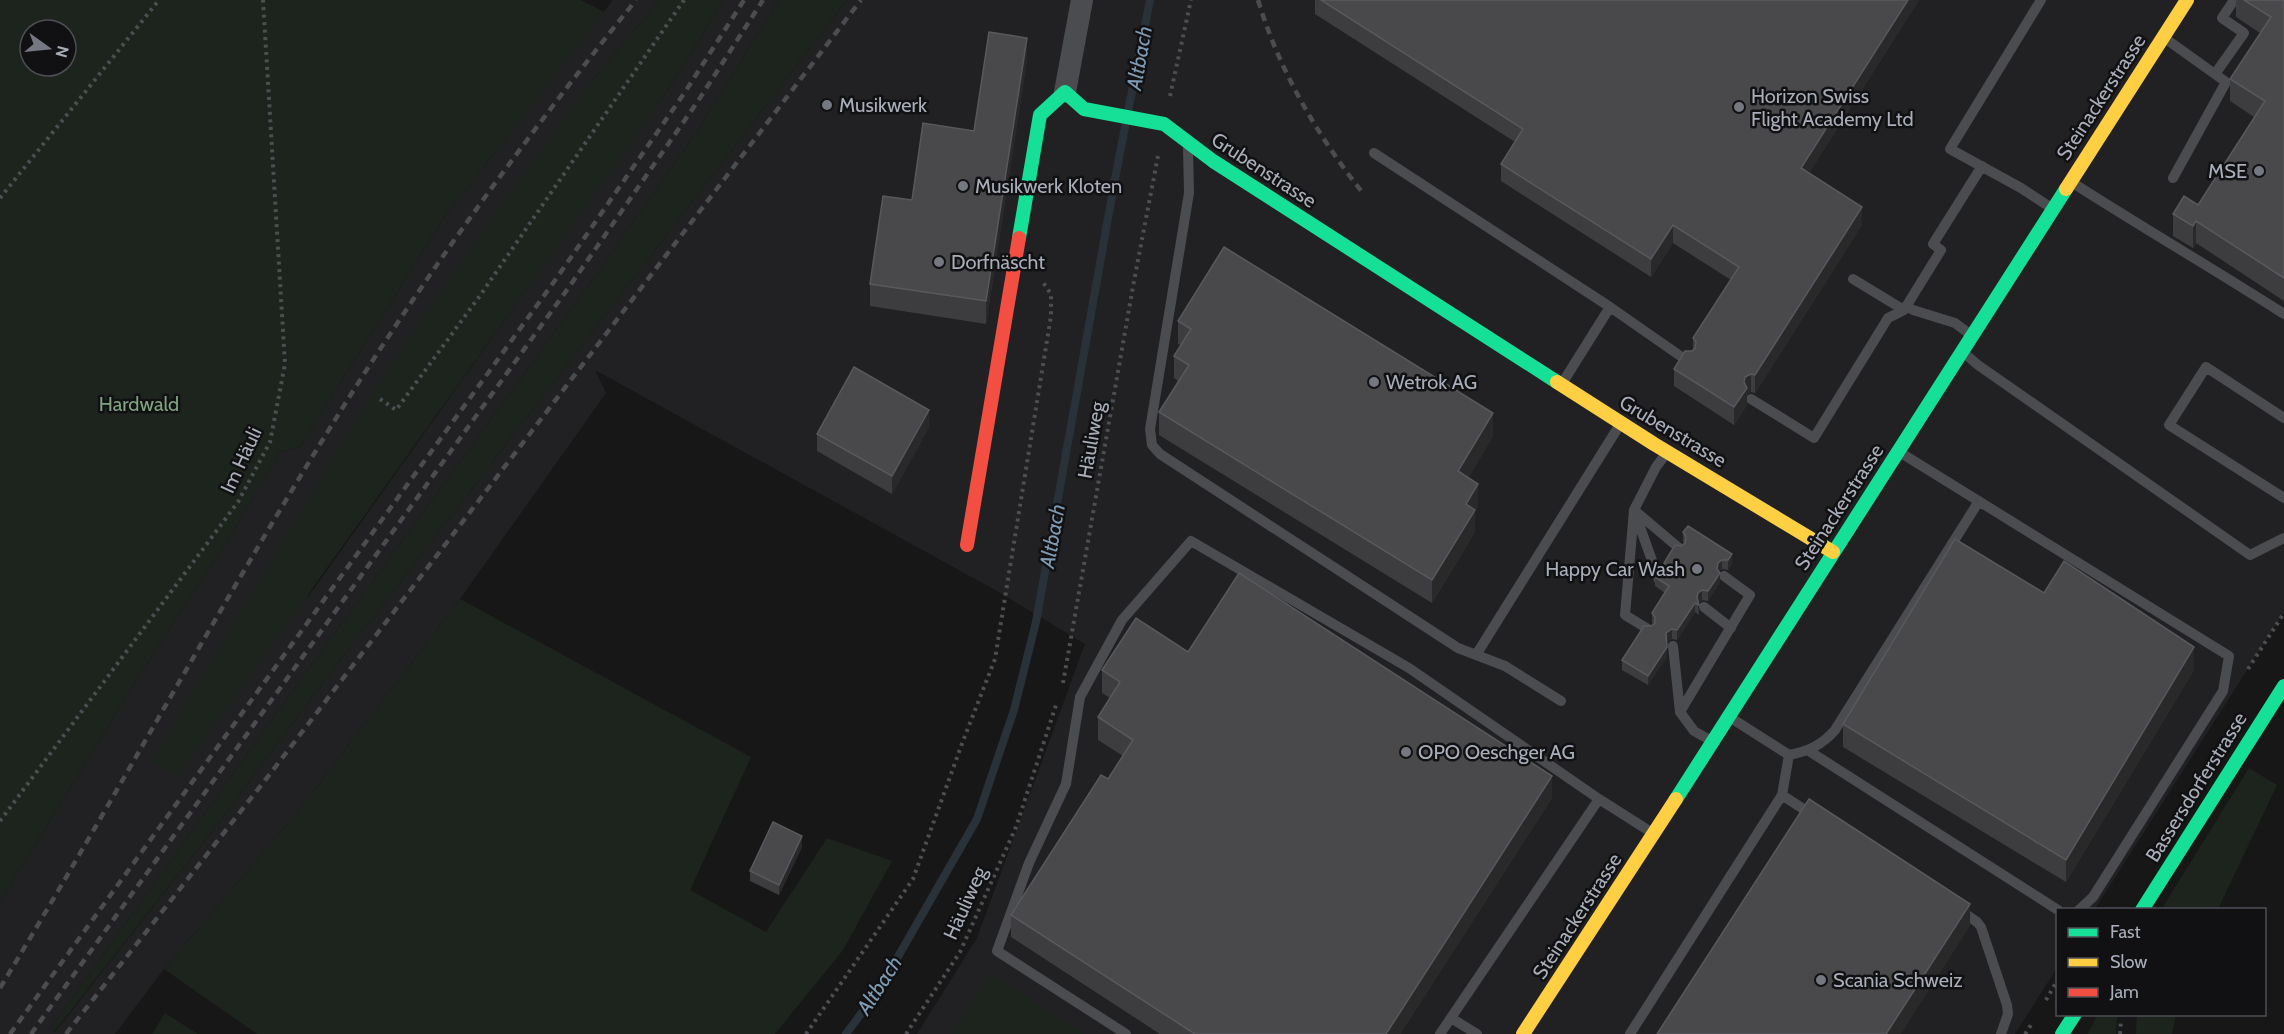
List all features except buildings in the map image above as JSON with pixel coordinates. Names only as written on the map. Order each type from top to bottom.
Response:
[{"type":"street","points":[[967,545],[1040,115],[1065,92],[1082,0]]},
{"type":"street","name":"Steinackerstrasse","points":[[1523,1034],[1654,834],[2187,0]]},
{"type":"street","name":"Grubenstrasse","points":[[1065,92],[1084,110],[1158,123],[1667,452],[1833,552]]},
{"type":"street","name":"Bassersdorferstrasse","points":[[2143,908],[2284,686]]},
{"type":"street","points":[[2062,1034],[2074,1016]]},
{"type":"lane","points":[[2042,0],[1950,149],[2029,192],[2052,209]]},
{"type":"lane","points":[[2215,74],[2244,33],[2222,18],[2234,0]]},
{"type":"lane","points":[[2163,37],[2226,82],[2173,177]]},
{"type":"lane","points":[[1188,142],[1189,193],[1150,429],[1152,445],[1160,454],[1458,648],[1506,666],[1562,700]]},
{"type":"lane","points":[[1374,153],[1610,307],[1689,362]]},
{"type":"lane","points":[[1751,399],[1814,438],[1888,318],[1905,308],[1941,250],[1933,244],[1982,166]]},
{"type":"lane","points":[[2071,181],[2120,215],[2218,271],[2284,314]]},
{"type":"lane","points":[[1853,279],[1905,308],[1955,323],[1972,335]]},
{"type":"lane","points":[[1562,385],[1610,307]]},
{"type":"lane","points":[[1962,351],[1978,365],[2250,555],[2284,538]]},
{"type":"lane","points":[[2284,418],[2206,367],[2169,425],[2284,498]]},
{"type":"lane","points":[[1476,655],[1621,422]]},
{"type":"lane","points":[[1898,451],[2229,656],[2223,691],[2093,897],[2080,908]]},
{"type":"lane","points":[[1648,629],[1625,615],[1634,510],[1656,467],[1667,452]]},
{"type":"lane","points":[[1729,717],[1789,755],[1809,751],[1826,741],[1979,501]]},
{"type":"lane","points":[[1634,510],[1680,548]]},
{"type":"lane","points":[[1634,510],[1659,580]]},
{"type":"lane","points":[[1126,1034],[997,951],[1029,862],[1065,784],[1080,697],[1122,620],[1191,541],[1409,668],[1599,799],[1654,834]]},
{"type":"lane","points":[[1680,712],[1750,595],[1724,576]]},
{"type":"lane","points":[[1704,608],[1731,628]]},
{"type":"lane","points":[[1673,646],[1680,712],[1694,731],[1713,741]]},
{"type":"lane","points":[[1809,751],[2056,908]]},
{"type":"lane","points":[[1630,1034],[1782,795],[1789,755]]},
{"type":"lane","points":[[1782,795],[1821,820]]},
{"type":"lane","points":[[1440,1034],[1599,799]]},
{"type":"lane","points":[[1950,904],[1977,922],[1984,937],[2007,1005],[2008,1014],[2001,1034]]},
{"type":"lane","points":[[1451,1018],[1477,1034]]},
{"type":"path","points":[[0,198],[159,0]]},
{"type":"path","name":"Im Häuli","points":[[0,821],[238,502],[270,441],[285,364],[263,0]]},
{"type":"path","points":[[380,399],[396,410],[479,297],[684,0]]},
{"type":"path","name":"Häuliweg","points":[[1062,687],[1134,281],[1158,123],[1191,0]]},
{"type":"path","points":[[806,1034],[914,879],[995,659],[1051,316],[1051,294],[1038,275],[1014,270]]},
{"type":"path","name":"Häuliweg","points":[[906,1034],[960,952],[1016,827],[1058,698]]},
{"type":"path","points":[[2120,1034],[2121,1020]]},
{"type":"shaded area","points":[[613,0],[660,0],[592,80],[306,600],[671,85],[724,0],[779,0],[698,130],[576,303],[283,704],[50,1029],[55,1032],[215,828],[322,684],[847,0],[2284,0],[2284,612],[2096,908],[2056,908],[2056,970],[2015,1034],[917,1034],[977,938],[1085,644],[997,591],[595,370],[606,393],[460,599],[299,810],[164,969],[115,1034],[0,1034],[0,902],[140,674],[225,544],[280,452],[300,447],[441,222]]},
{"type":"green space","name":"Hardwald","points":[[0,0],[581,0],[604,12],[441,222],[300,447],[280,452],[225,544],[140,674],[0,902]]},
{"type":"green space","points":[[660,0],[724,0],[671,85],[574,223],[177,777],[152,760],[355,420],[476,239],[592,80]]},
{"type":"green space","points":[[779,0],[847,0],[322,684],[215,828],[54,1032],[50,1029],[283,704],[576,303],[698,130]]},
{"type":"green space","points":[[460,599],[751,757],[690,890],[766,932],[827,838],[892,861],[843,950],[775,1034],[257,1034],[164,969],[299,810]]},
{"type":"green space","points":[[2249,768],[2277,785],[2218,908],[2162,908]]},
{"type":"green space","points":[[991,974],[1084,1034],[952,1034]]},
{"type":"green space","points":[[165,1013],[198,1034],[152,1034]]},
{"type":"green space","points":[[2097,1016],[2117,1016],[2116,1034],[2088,1034]]},
{"type":"green space","points":[[2137,1016],[2176,1016],[2172,1034],[2136,1034]]},
{"type":"waterway","name":"Altbach","points":[[846,1034],[880,988],[977,819],[1014,710],[1036,622],[1117,168],[1150,0]]},
{"type":"railway","points":[[0,988],[264,536],[355,388],[421,288],[490,190],[636,0]]},
{"type":"railway","points":[[10,1034],[556,279],[685,92],[744,0]]},
{"type":"railway","points":[[31,1034],[569,287],[698,101],[763,0]]},
{"type":"railway","points":[[66,1034],[270,774],[861,0]]},
{"type":"railway","points":[[1258,0],[1277,52],[1301,101],[1330,148],[1362,192]]},
{"type":"traffic: fast","points":[[1019,238],[1040,115],[1065,92],[1084,109],[1164,124],[1213,161],[1557,382]]},
{"type":"traffic: fast","points":[[1676,799],[2066,189]]},
{"type":"traffic: fast","points":[[2143,908],[2284,686]]},
{"type":"traffic: fast","points":[[2062,1034],[2074,1016]]},
{"type":"traffic: slow","points":[[2066,189],[2187,0]]},
{"type":"traffic: slow","points":[[1557,382],[1654,444],[1833,552]]},
{"type":"traffic: slow","points":[[1523,1034],[1676,799]]},
{"type":"traffic: jam","points":[[967,545],[1019,238]]},
{"type":"place","name":"Musikwerk","points":[[827,105]]},
{"type":"place","name":"Horizon Swiss Flight Academy Ltd","points":[[1739,107]]},
{"type":"place","name":"MSE","points":[[2259,171]]},
{"type":"place","name":"Musikwerk Kloten","points":[[963,186]]},
{"type":"place","name":"Dorfnäscht","points":[[939,262]]},
{"type":"place","name":"Wetrok AG","points":[[1374,382]]},
{"type":"place","name":"Happy Car Wash","points":[[1697,569]]},
{"type":"place","name":"OPO Oeschger AG","points":[[1406,752]]},
{"type":"place","name":"Scania Schweiz","points":[[1821,980]]}]
